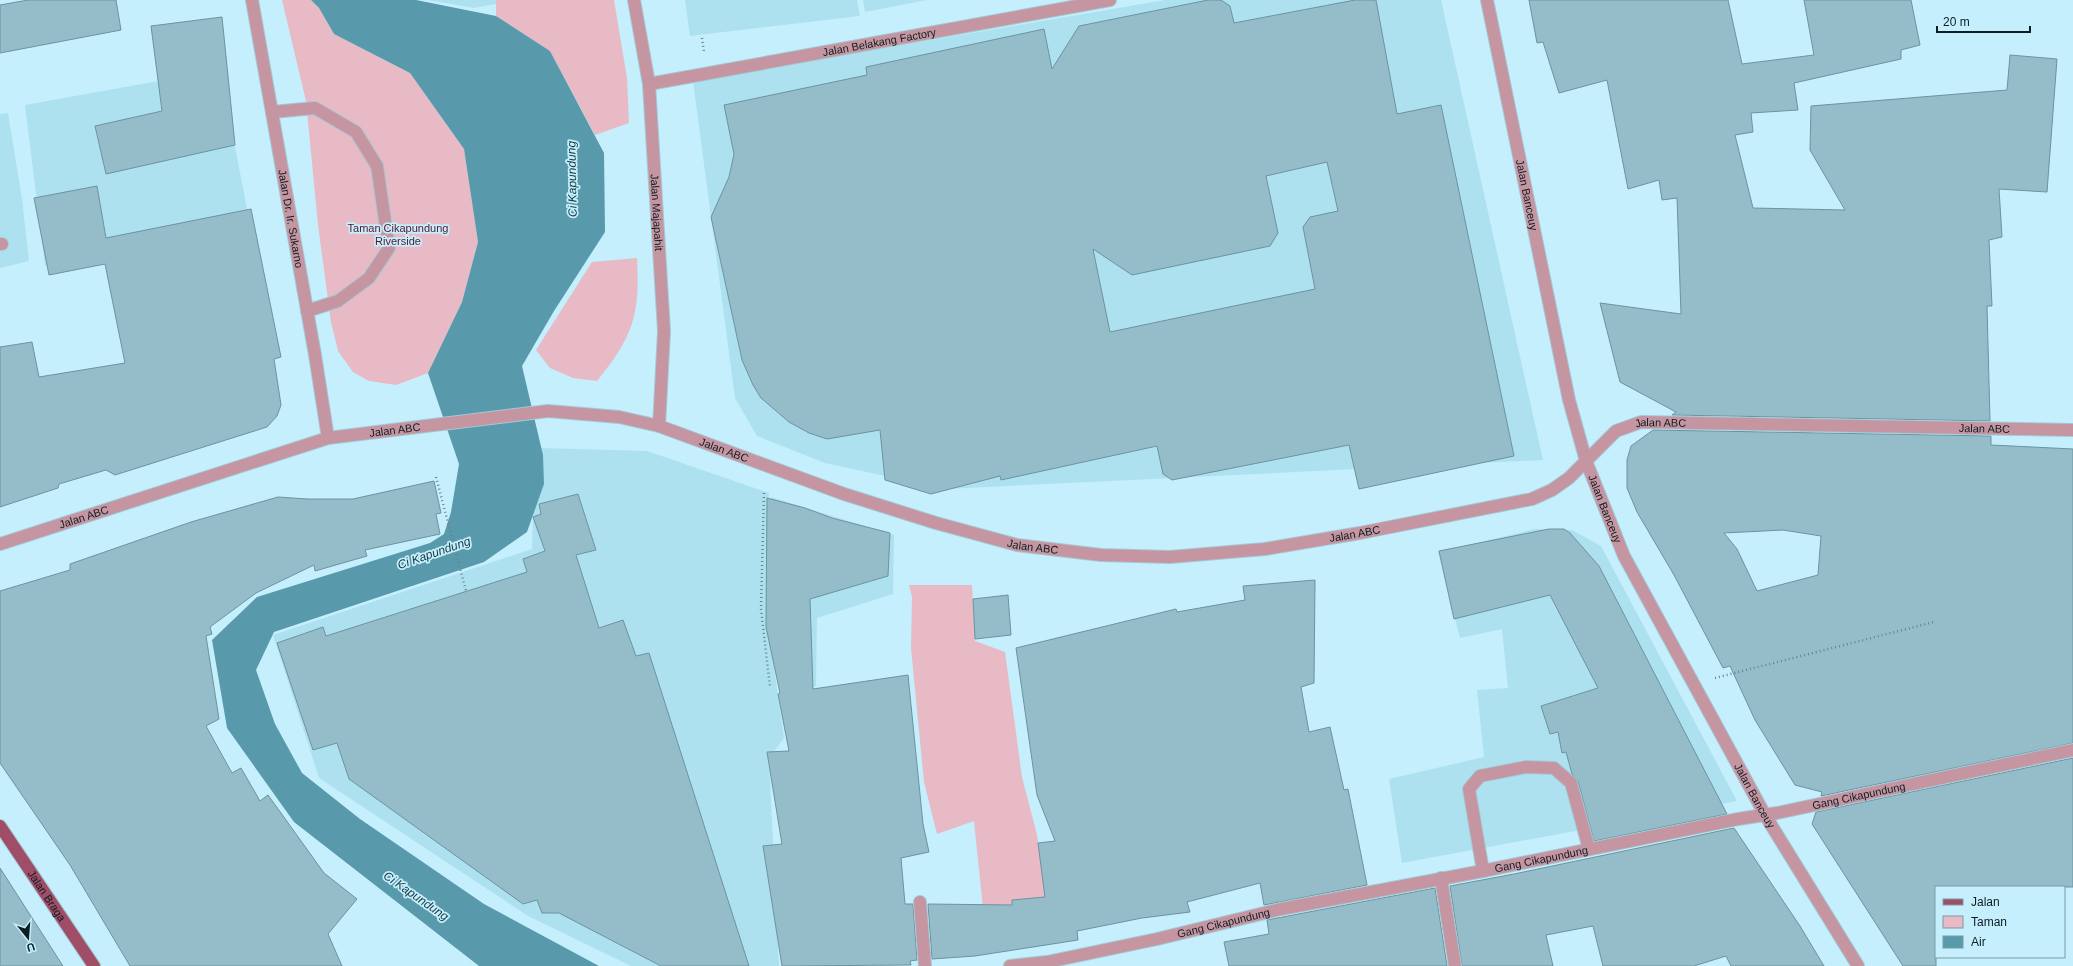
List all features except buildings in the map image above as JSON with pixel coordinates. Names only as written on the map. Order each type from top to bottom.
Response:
[{"type":"main road","name":"Jalan Braga","points":[[0,826],[94,966]]},
{"type":"street","name":"Jalan Dr. Ir. Sukarno","points":[[252,0],[328,438]]},
{"type":"street","name":"Jalan Majapahit","points":[[634,0],[649,84],[664,331],[659,426]]},
{"type":"street","name":"Jalan Belakang Factory","points":[[649,84],[1068,4],[1110,0]]},
{"type":"street","name":"Jalan Banceuy","points":[[1487,0],[1569,400],[1586,461],[1624,556],[1765,815],[1858,966]]},
{"type":"street","points":[[272,112],[316,108],[356,132],[377,166],[389,248],[369,278],[338,301],[307,311]]},
{"type":"street","name":"Jalan ABC","points":[[0,544],[328,438],[548,411],[619,417],[659,426],[844,494],[936,524],[1017,545],[1102,555],[1170,557],[1265,549],[1360,533],[1532,499],[1557,486],[1586,461],[1616,431],[1641,422],[2073,430]]},
{"type":"street","name":"Gang Cikapundung","points":[[1010,966],[1047,962],[1157,939],[1281,909],[1483,871],[1765,815],[2073,750]]},
{"type":"street","points":[[1483,871],[1472,814],[1469,789],[1480,776],[1495,772],[1526,767],[1554,768],[1570,783],[1589,849]]},
{"type":"street","points":[[1441,878],[1455,966]]},
{"type":"street","points":[[920,902],[925,966]]},
{"type":"path","points":[[436,477],[466,591]]},
{"type":"path","points":[[764,493],[761,609],[770,687]]},
{"type":"path","points":[[1693,683],[1934,622]]},
{"type":"shaded area","points":[[428,0],[516,0],[474,8]]},
{"type":"shaded area","points":[[685,0],[857,0],[860,16],[690,36]]},
{"type":"shaded area","points":[[863,0],[927,0],[865,12]]},
{"type":"shaded area","points":[[1165,0],[1441,0],[1543,460],[946,489],[825,463],[757,436],[735,398],[693,81]]},
{"type":"shaded area","points":[[220,70],[249,219],[45,266],[25,105]]},
{"type":"shaded area","points":[[8,113],[22,199],[29,261],[0,268],[0,114]]},
{"type":"shaded area","points":[[540,448],[647,451],[769,493],[768,623],[784,738],[769,758],[779,966],[631,966],[528,916],[319,778],[273,635],[532,549],[533,512]]},
{"type":"shaded area","points":[[771,497],[894,535],[893,594],[817,618],[816,686],[780,691],[770,621]]},
{"type":"shaded area","points":[[1535,529],[1572,530],[1601,546],[1737,801],[1402,863],[1389,779],[1484,757],[1477,690],[1508,688],[1502,629],[1460,638],[1438,552]]},
{"type":"green space","name":"Taman Cikapundung Riverside","points":[[282,0],[311,0],[319,8],[334,34],[410,73],[464,149],[478,242],[462,302],[428,373],[396,385],[369,381],[353,372],[338,351],[331,322],[318,225],[306,101]]},
{"type":"green space","points":[[496,0],[614,0],[627,78],[629,123],[595,135],[550,51],[496,16]]},
{"type":"green space","points":[[637,258],[637,295],[632,324],[619,351],[597,381],[573,378],[550,368],[536,350],[592,262]]},
{"type":"green space","points":[[909,585],[972,585],[975,641],[1005,652],[1022,777],[1037,835],[1046,897],[1012,900],[1010,938],[986,938],[974,821],[937,834],[924,782],[911,648],[912,597]]},
{"type":"water","name":"Ci Kapundung","points":[[311,0],[416,0],[496,16],[550,51],[604,153],[605,232],[554,311],[522,366],[543,455],[544,484],[527,532],[484,562],[274,632],[256,670],[275,724],[302,773],[360,819],[484,904],[599,966],[479,966],[294,822],[227,728],[212,640],[257,597],[430,543],[444,534],[451,512],[459,464],[428,373],[462,302],[478,242],[464,149],[410,73],[334,34],[319,8]]}]
